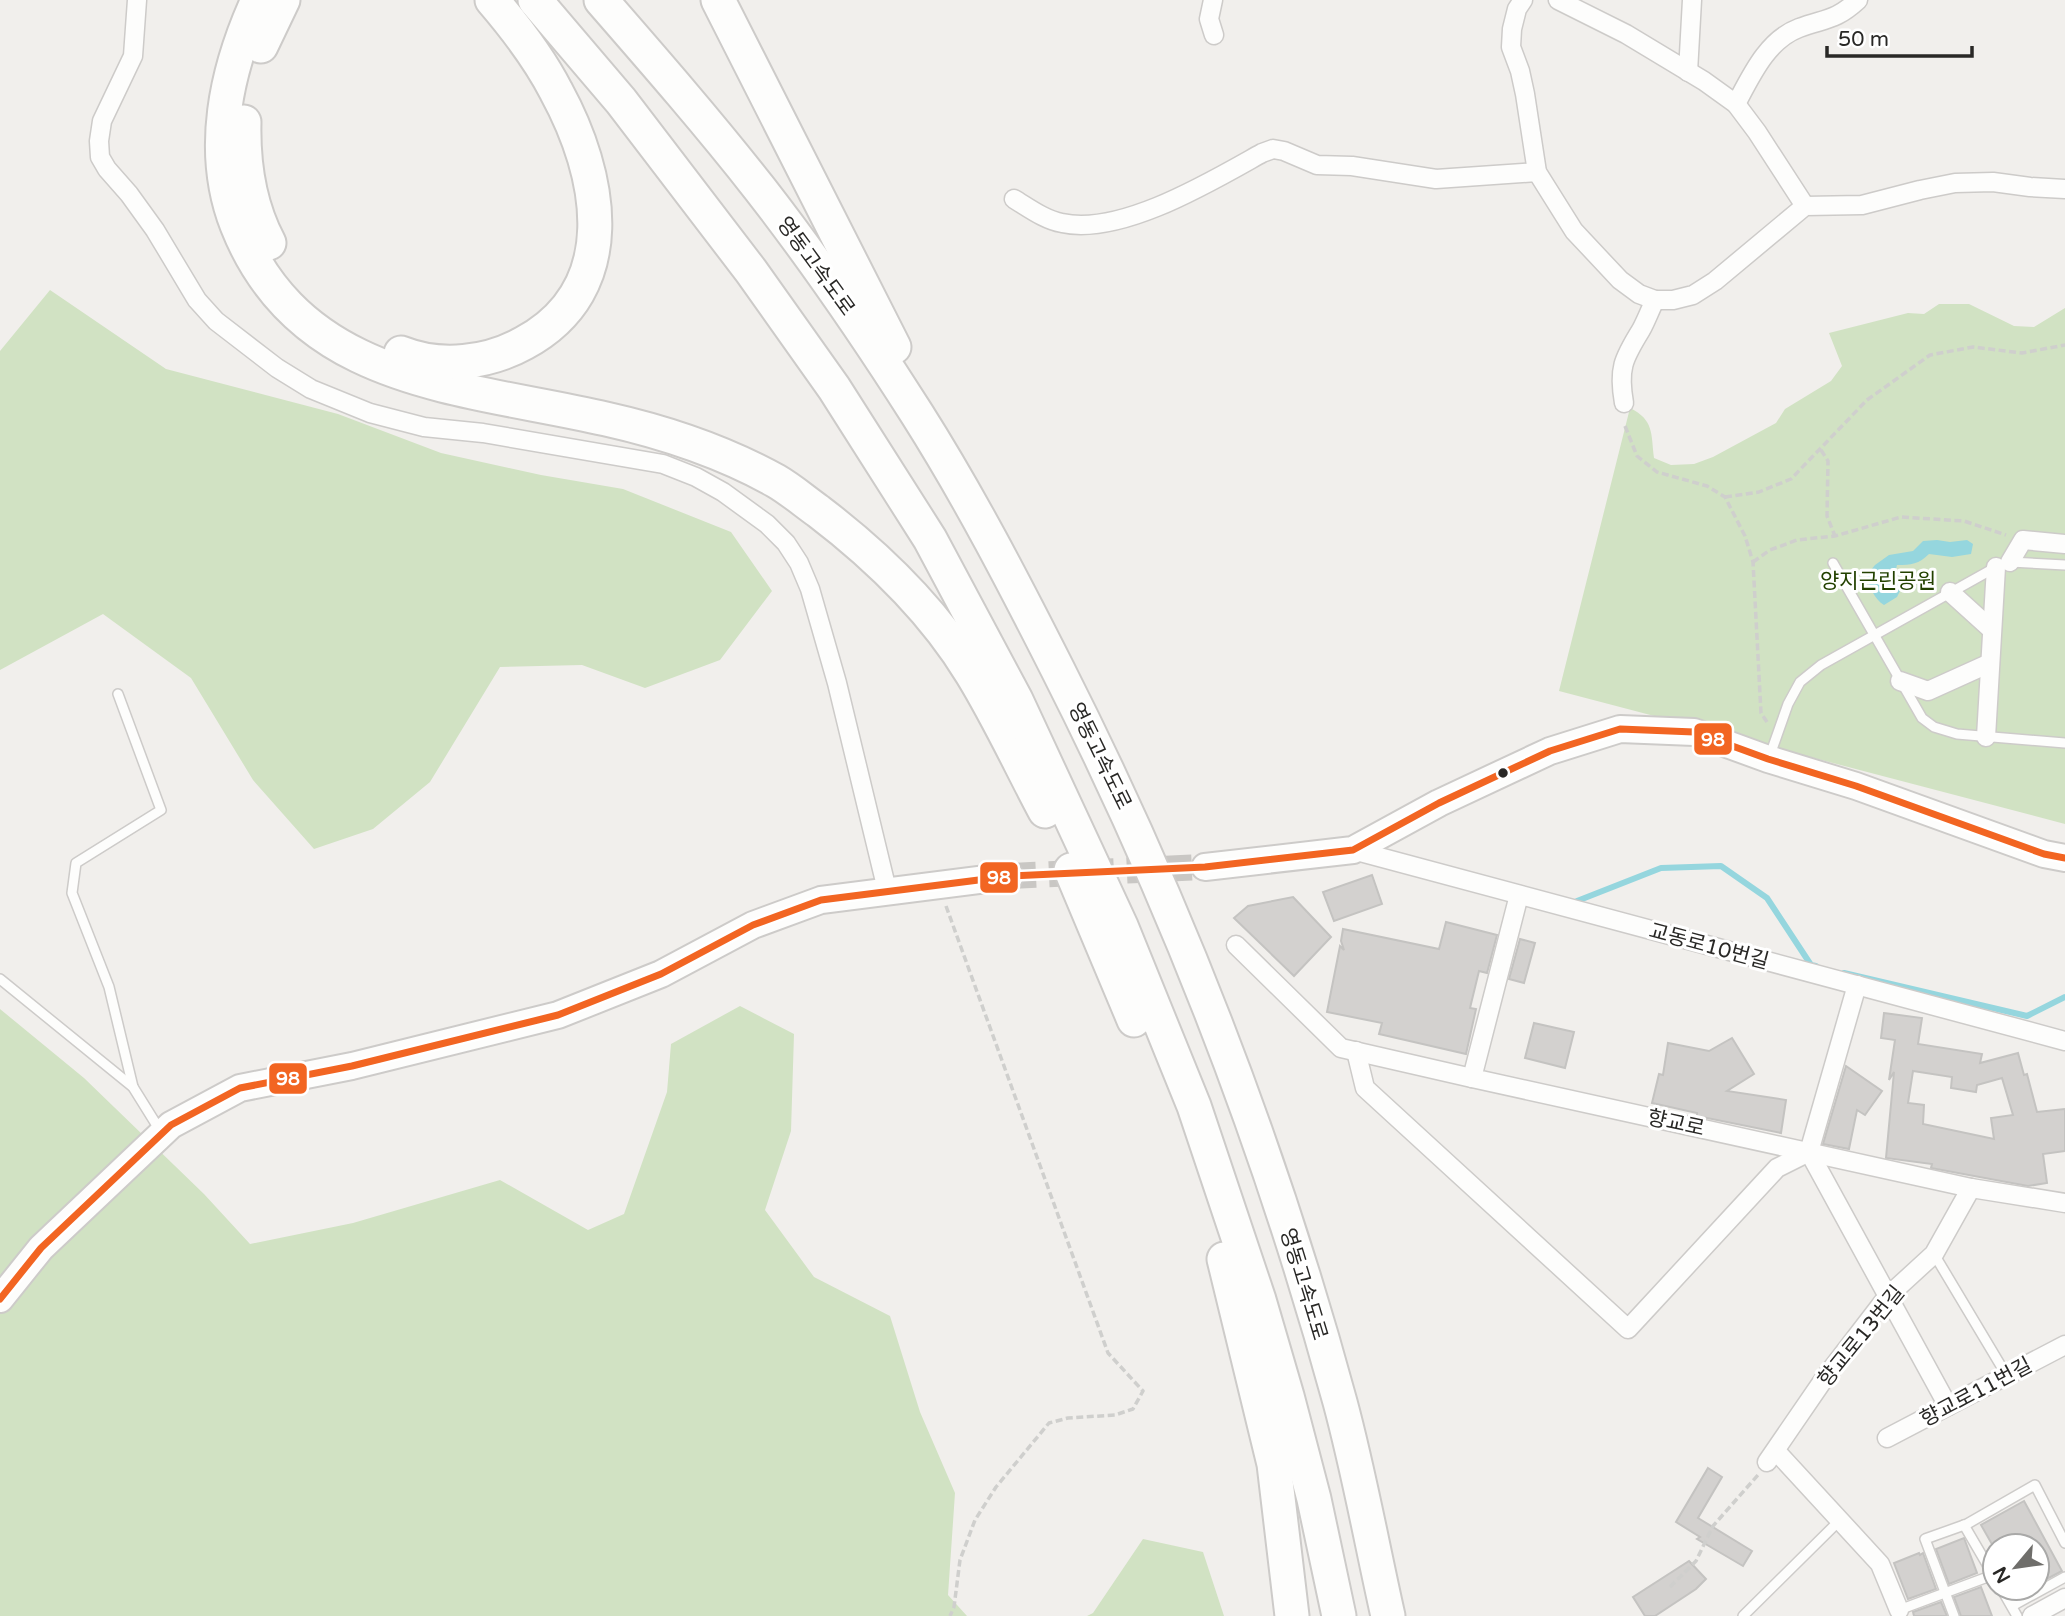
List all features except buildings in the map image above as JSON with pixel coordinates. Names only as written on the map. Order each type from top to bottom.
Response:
[{"type":"highway","points":[[258,0],[249,18],[231,72],[222,129],[223,157],[230,207],[248,250],[269,282],[298,315],[333,342],[390,370],[413,378],[609,419],[657,432],[747,466],[803,500],[880,564],[947,636],[973,675],[1009,741],[1052,825],[1194,1162]]},
{"type":"highway","points":[[283,0],[256,57],[244,111],[243,136],[250,187],[256,215],[268,241],[316,304],[371,342],[407,356],[467,362],[514,349],[547,330],[559,319],[583,287],[595,236],[595,208],[583,150],[557,91],[515,26],[492,0]]},
{"type":"highway","points":[[535,0],[621,102],[751,271],[834,388],[930,540],[1016,700],[1121,926],[1194,1107],[1259,1300],[1287,1396],[1314,1499],[1339,1616]]},
{"type":"highway","name":"영동고속도로","points":[[601,0],[762,191],[812,258],[919,416],[1025,606],[1089,731],[1145,852],[1210,1011],[1259,1142],[1306,1287],[1340,1405],[1388,1616]]},
{"type":"highway","points":[[718,0],[1025,606]]},
{"type":"highway","points":[[1121,926],[1224,1255],[1274,1464],[1292,1616]]},
{"type":"street","points":[[137,0],[133,56],[102,121],[100,157],[155,230],[197,300],[216,321],[277,368],[311,389],[370,413],[424,427],[483,433],[663,464],[714,487],[767,524],[786,543],[799,563],[810,589],[837,683],[887,890]]},
{"type":"street","points":[[1213,0],[1209,19],[1214,35]]},
{"type":"street","points":[[1523,0],[1517,9],[1511,47],[1525,94],[1536,172],[1574,232],[1620,280],[1639,294],[1655,300],[1673,300],[1693,295],[1715,281],[1805,206],[1862,205],[1955,183],[1993,182],[2065,189]]},
{"type":"street","points":[[1558,0],[1626,34],[1736,104],[1805,206]]},
{"type":"street","points":[[1688,72],[1692,0]]},
{"type":"street","points":[[1736,104],[1756,66],[1784,36],[1843,13],[1858,0]]},
{"type":"street","points":[[1014,199],[1061,223],[1098,224],[1136,214],[1189,194],[1273,149],[1317,165],[1352,166],[1436,179],[1536,172]]},
{"type":"street","points":[[1624,403],[1620,384],[1622,366],[1655,300]]},
{"type":"street","points":[[1986,737],[1992,630],[2003,565],[2023,540],[2065,544]]},
{"type":"street","points":[[1950,592],[1992,630]]},
{"type":"street","points":[[1900,681],[1928,691],[1990,663]]},
{"type":"street","points":[[1205,867],[1353,850],[1439,803],[1550,751],[1620,730],[1694,732],[1773,747],[1856,786],[2044,854],[2065,858]]},
{"type":"street","name":"교동로10번길","points":[[1353,850],[2065,1041]]},
{"type":"street","points":[[0,1299],[41,1248],[171,1125],[240,1088],[352,1066],[558,1015],[661,974],[753,925],[821,900],[1010,876]]},
{"type":"street","points":[[1472,1078],[1519,895]]},
{"type":"street","name":"향교로","points":[[1236,945],[1341,1048],[1971,1188],[2065,1203]]},
{"type":"street","points":[[1857,985],[1809,1152],[1948,1406]]},
{"type":"street","points":[[1356,1051],[1366,1088],[1628,1329],[1777,1168],[1809,1152]]},
{"type":"street","name":"향교로13번길","points":[[1767,1462],[1824,1378],[1887,1297],[1934,1254],[1971,1188]]},
{"type":"street","name":"향교로11번길","points":[[1887,1438],[2065,1345]]},
{"type":"street","points":[[1767,1462],[1840,1520],[1880,1564],[1899,1610]]},
{"type":"street","points":[[2032,1616],[2065,1598]]},
{"type":"lane","points":[[1833,564],[1922,718],[1934,727],[1957,734],[2065,743]]},
{"type":"lane","points":[[1773,747],[1788,704],[1800,682],[1821,665],[2003,565],[2065,565]]},
{"type":"lane","points":[[118,694],[161,810],[76,863],[72,893],[109,987],[134,1087],[162,1133]]},
{"type":"lane","points":[[0,979],[134,1087]]},
{"type":"lane","points":[[1934,1254],[2007,1376]]},
{"type":"lane","points":[[1954,1616],[1925,1539],[1964,1525],[2035,1485],[2065,1542]]},
{"type":"lane","points":[[1743,1616],[1840,1520]]},
{"type":"lane","points":[[1964,1525],[1981,1554]]},
{"type":"lane","points":[[2012,1606],[2065,1577]]},
{"type":"lane","points":[[1899,1610],[1981,1581]]},
{"type":"lane","points":[[2010,1602],[2017,1616]]},
{"type":"path","points":[[1724,497],[1759,492],[1791,479],[1867,400],[1930,355],[1973,347],[2022,353],[2065,345]]},
{"type":"path","points":[[1625,426],[1637,456],[1657,472],[1707,486],[1724,497],[1745,536],[1753,562],[1761,713],[1773,747]]},
{"type":"path","points":[[1820,450],[1828,460],[1827,516],[1835,536]]},
{"type":"path","points":[[1753,562],[1770,550],[1797,540],[1835,536],[1901,517],[1964,521],[2023,540]]},
{"type":"path","points":[[939,885],[1108,1353],[1143,1391],[1133,1409],[1115,1415],[1068,1418],[1049,1423],[996,1487],[975,1520],[960,1560],[954,1607],[950,1616]]},
{"type":"path","points":[[1670,1587],[1696,1561],[1713,1526],[1767,1462]]},
{"type":"green space","points":[[50,290],[166,369],[338,414],[441,453],[541,475],[623,489],[731,532],[772,591],[720,660],[645,688],[582,665],[500,667],[430,782],[373,829],[314,849],[253,780],[191,678],[103,614],[0,670],[0,351]]},
{"type":"green space","name":"양지근린공원","points":[[1939,304],[1969,304],[2014,326],[2034,327],[2065,308],[2065,824],[1559,691],[1630,408],[1643,417],[1650,428],[1654,458],[1671,465],[1694,464],[1713,457],[1776,423],[1785,409],[1831,381],[1842,366],[1829,333],[1908,313],[1924,314]]},
{"type":"green space","points":[[740,1006],[794,1034],[791,1131],[765,1210],[814,1277],[890,1316],[920,1412],[955,1493],[948,1595],[967,1616],[0,1616],[0,1009],[84,1078],[204,1194],[250,1244],[353,1223],[500,1180],[588,1230],[624,1214],[667,1092],[671,1044]]},
{"type":"green space","points":[[1143,1539],[1203,1552],[1224,1616],[1087,1616],[1093,1613]]},
{"type":"water","points":[[1967,540],[1973,544],[1971,554],[1952,557],[1929,554],[1914,563],[1897,565],[1895,573],[1901,589],[1897,597],[1884,605],[1880,602],[1872,592],[1867,575],[1875,565],[1889,555],[1913,551],[1923,541]]},
{"type":"waterway","points":[[1577,901],[1661,868],[1721,866],[1767,898],[1811,965],[1816,966]]},
{"type":"waterway","points":[[1844,973],[2027,1016],[2065,997]]},
{"type":"tunnel","points":[[1010,876],[1205,867]]},
{"type":"transit line","name":"98","points":[[0,1299],[41,1248],[171,1125],[240,1088],[352,1066],[558,1015],[661,974],[753,925],[821,900],[1010,876],[1205,867],[1353,850],[1439,803],[1550,751],[1620,729],[1694,732],[1768,759],[1856,786],[2044,854],[2065,858]]}]
